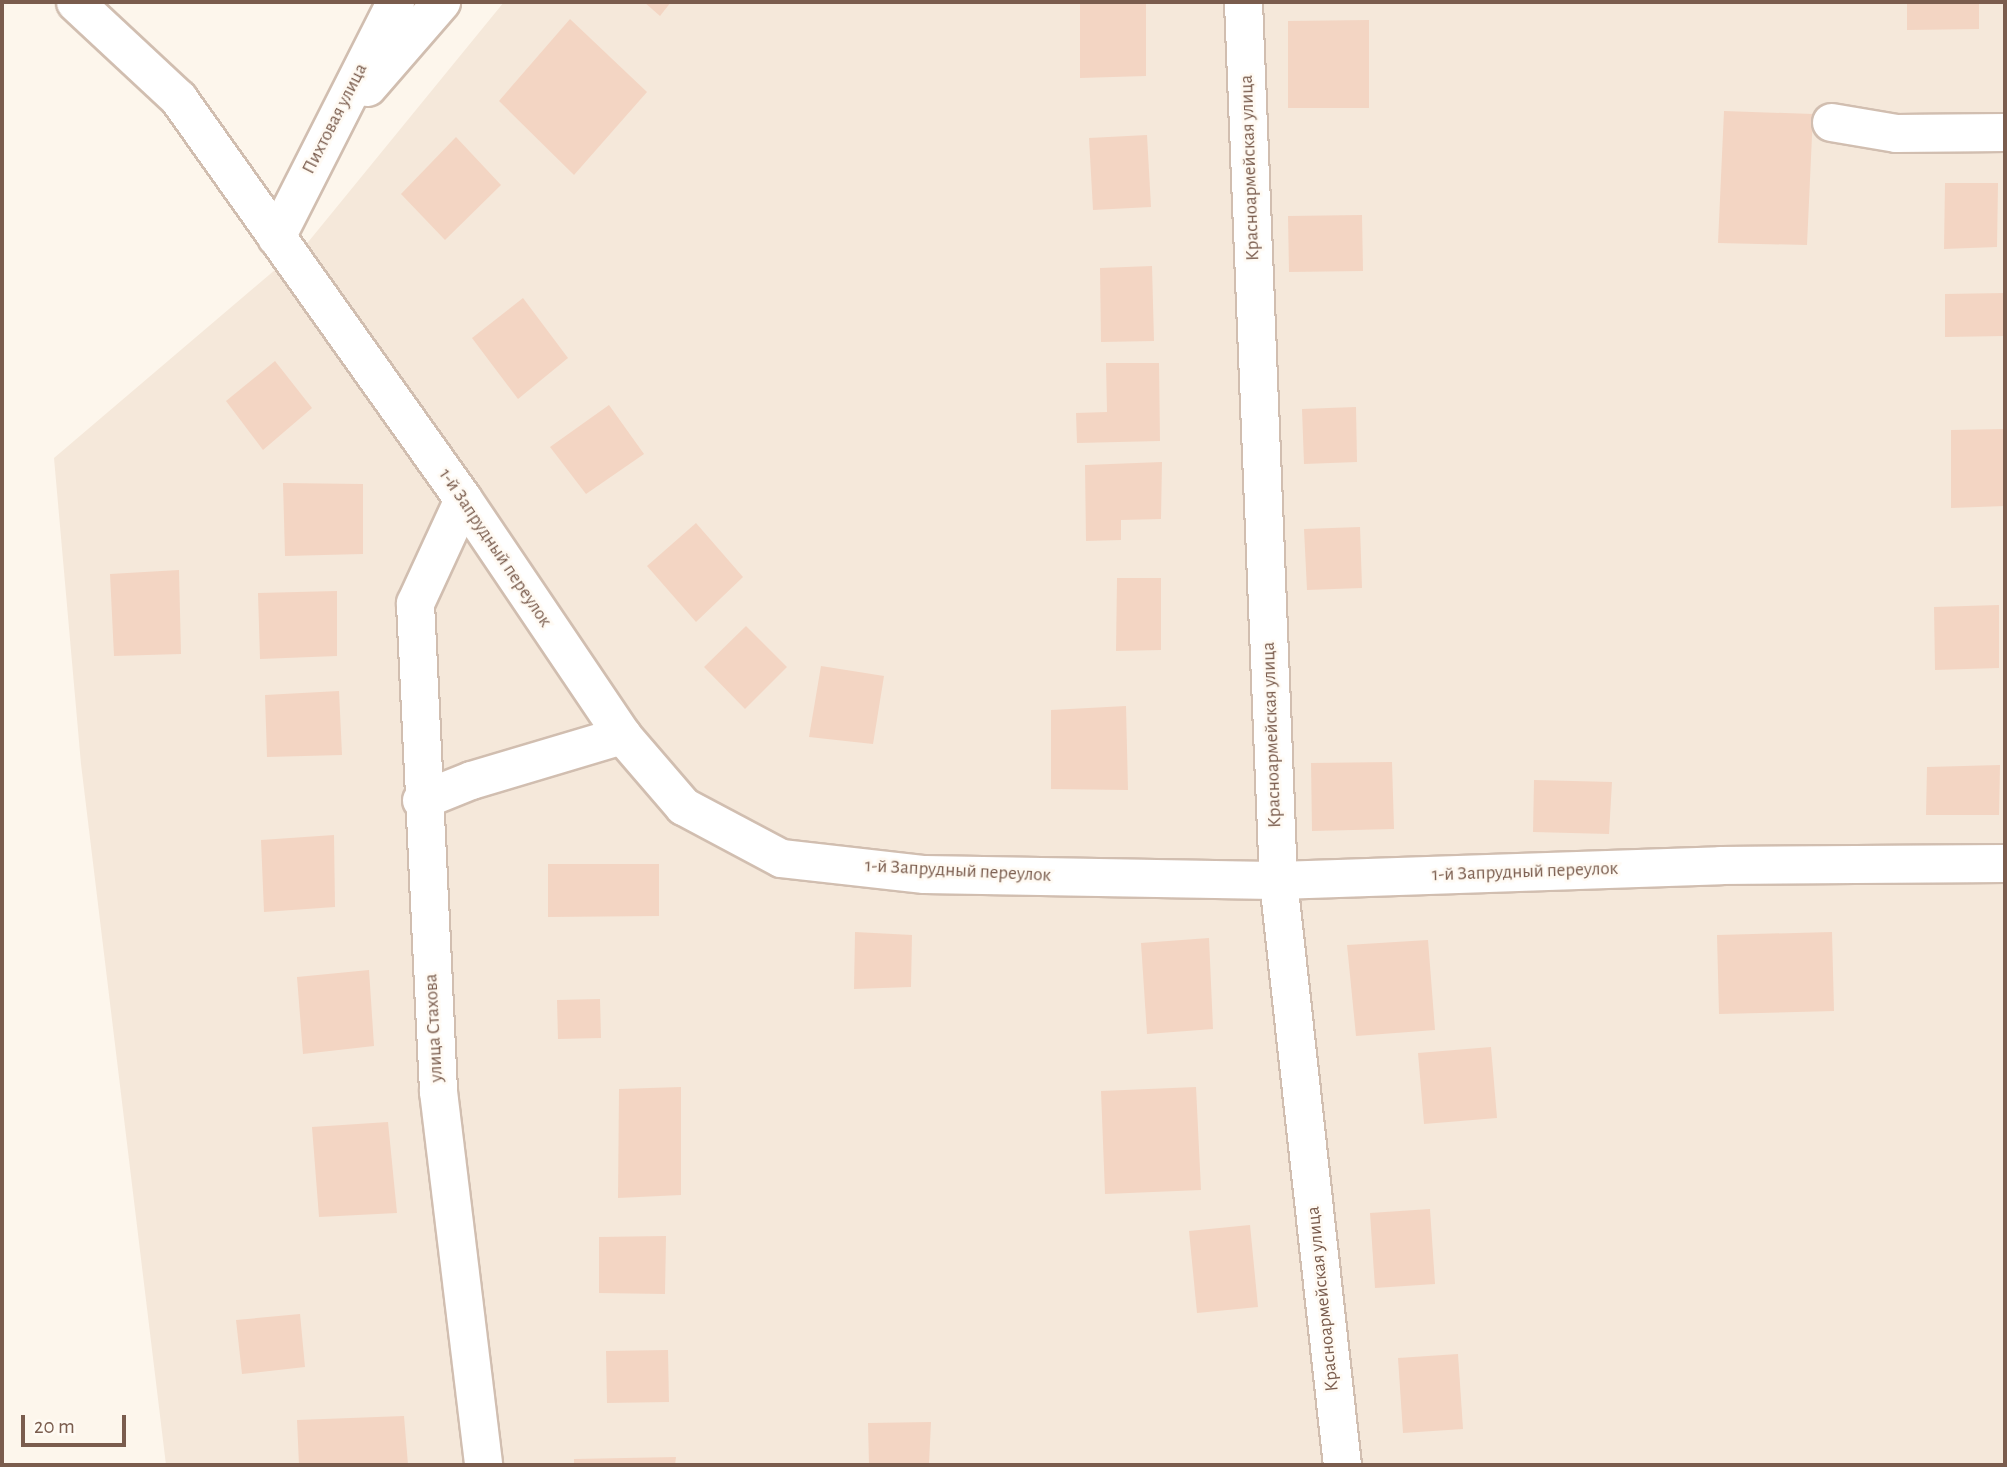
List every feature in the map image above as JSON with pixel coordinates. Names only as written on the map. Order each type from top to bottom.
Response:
[{"type":"street","name":"1-й Запрудный переулок","points":[[75,2],[178,98],[463,499],[622,735],[683,806],[781,858],[924,874],[1278,880],[1720,865],[2005,863]]},
{"type":"street","name":"Пихтовая улица","points":[[276,237],[395,2]]},
{"type":"street","points":[[328,132],[440,2]]},
{"type":"street","name":"Красноармейская улица","points":[[1243,2],[1278,880],[1342,1465]]},
{"type":"street","points":[[1831,122],[1896,133],[2005,132]]},
{"type":"street","name":"улица Стахова","points":[[463,499],[415,603],[421,800],[438,1091],[483,1465]]},
{"type":"street","points":[[421,800],[622,735]]},
{"type":"shaded area","points":[[504,2],[2005,2],[2005,1465],[166,1465],[81,764],[54,458],[309,241]]},
{"type":"building","points":[[644,2],[671,2],[660,16]]},
{"type":"building","points":[[1080,2],[1146,2],[1146,76],[1080,78]]},
{"type":"building","points":[[1907,2],[1979,2],[1979,29],[1907,30]]},
{"type":"building","points":[[570,19],[647,92],[574,175],[499,101]]},
{"type":"building","points":[[1369,20],[1369,108],[1288,108],[1288,21]]},
{"type":"building","points":[[1724,111],[1813,114],[1807,245],[1718,243]]},
{"type":"building","points":[[1147,135],[1151,207],[1093,210],[1089,138]]},
{"type":"building","points":[[456,137],[501,185],[445,240],[401,194]]},
{"type":"building","points":[[1945,183],[1998,183],[1997,247],[1944,249]]},
{"type":"building","points":[[1362,215],[1363,271],[1289,272],[1288,216]]},
{"type":"building","points":[[1152,266],[1154,341],[1101,342],[1100,268]]},
{"type":"building","points":[[2005,293],[2005,336],[1945,337],[1945,294]]},
{"type":"building","points":[[523,298],[568,358],[518,399],[472,338]]},
{"type":"building","points":[[275,361],[312,408],[263,450],[226,401]]},
{"type":"building","points":[[1106,363],[1159,363],[1160,441],[1077,443],[1076,413],[1107,412]]},
{"type":"building","points":[[609,405],[644,454],[586,494],[550,447]]},
{"type":"building","points":[[1356,407],[1357,462],[1304,464],[1302,409]]},
{"type":"building","points":[[2005,429],[2005,506],[1951,508],[1951,430]]},
{"type":"building","points":[[1162,462],[1161,519],[1121,520],[1121,540],[1086,541],[1085,465]]},
{"type":"building","points":[[283,483],[363,484],[363,554],[285,556]]},
{"type":"building","points":[[696,523],[743,577],[696,622],[647,566]]},
{"type":"building","points":[[1360,527],[1362,588],[1307,590],[1304,529]]},
{"type":"building","points":[[179,570],[181,654],[114,656],[110,574]]},
{"type":"building","points":[[1117,578],[1161,578],[1161,650],[1116,651]]},
{"type":"building","points":[[337,591],[337,656],[260,659],[258,593]]},
{"type":"building","points":[[1999,605],[1999,668],[1935,670],[1934,607]]},
{"type":"building","points":[[746,626],[787,667],[745,709],[704,667]]},
{"type":"building","points":[[821,666],[884,676],[873,744],[809,737]]},
{"type":"building","points":[[339,691],[342,755],[267,757],[265,695]]},
{"type":"building","points":[[1126,706],[1128,790],[1051,789],[1051,710]]},
{"type":"building","points":[[1392,762],[1394,829],[1312,831],[1311,763]]},
{"type":"building","points":[[2000,765],[1999,815],[1926,815],[1927,767]]},
{"type":"building","points":[[1534,780],[1612,782],[1609,834],[1533,832]]},
{"type":"building","points":[[334,835],[335,907],[264,912],[261,840]]},
{"type":"building","points":[[548,864],[659,864],[659,916],[548,917]]},
{"type":"building","points":[[855,932],[912,935],[911,987],[854,989]]},
{"type":"building","points":[[1832,932],[1834,1011],[1719,1014],[1717,935]]},
{"type":"building","points":[[1209,938],[1213,1029],[1147,1034],[1141,943]]},
{"type":"building","points":[[1428,940],[1435,1030],[1356,1036],[1347,945]]},
{"type":"building","points":[[369,970],[374,1046],[303,1054],[297,977]]},
{"type":"building","points":[[600,999],[601,1038],[558,1039],[557,1000]]},
{"type":"building","points":[[1491,1047],[1497,1118],[1424,1124],[1418,1053]]},
{"type":"building","points":[[681,1087],[681,1195],[618,1198],[619,1089]]},
{"type":"building","points":[[1196,1087],[1201,1190],[1105,1194],[1101,1091]]},
{"type":"building","points":[[388,1122],[397,1213],[319,1217],[312,1127]]},
{"type":"building","points":[[1430,1209],[1435,1284],[1375,1288],[1370,1213]]},
{"type":"building","points":[[1250,1225],[1258,1307],[1197,1313],[1189,1231]]},
{"type":"building","points":[[666,1236],[665,1294],[599,1293],[599,1237]]},
{"type":"building","points":[[300,1314],[305,1367],[242,1374],[236,1320]]},
{"type":"building","points":[[668,1350],[669,1402],[607,1403],[606,1351]]},
{"type":"building","points":[[1458,1354],[1463,1429],[1403,1433],[1398,1358]]},
{"type":"building","points":[[404,1416],[408,1465],[299,1465],[297,1420]]},
{"type":"building","points":[[931,1422],[929,1464],[869,1465],[868,1423]]},
{"type":"building","points":[[676,1457],[675,1465],[574,1465],[574,1459]]}]
